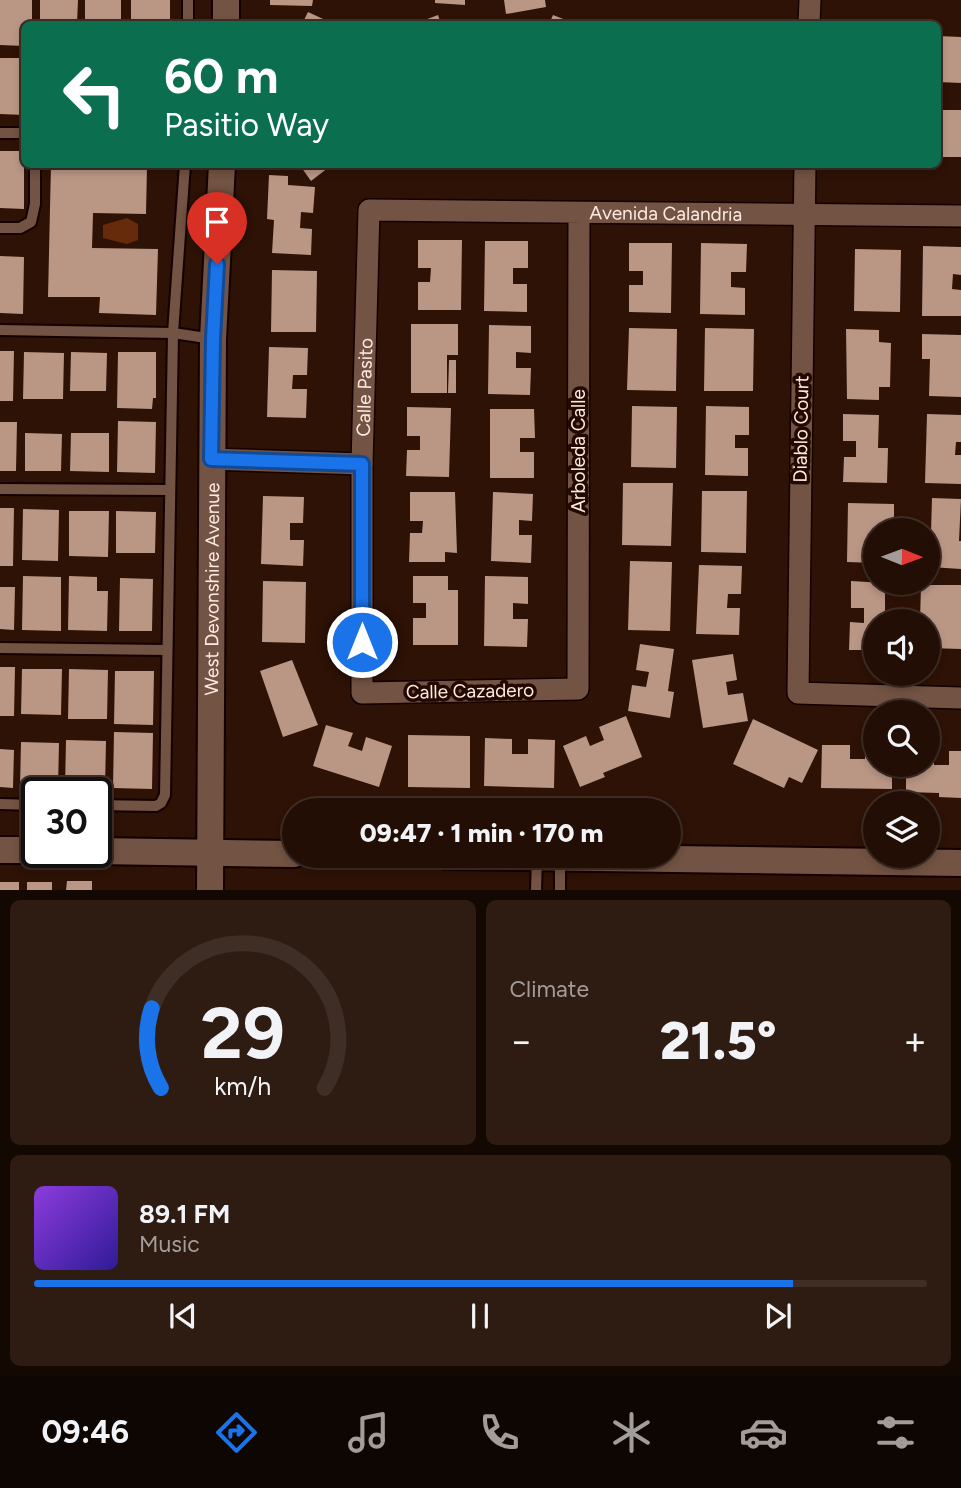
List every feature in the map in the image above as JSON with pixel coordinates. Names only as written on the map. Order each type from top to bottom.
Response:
[{"type":"street","points":[[226,0],[226,21]]},
{"type":"street","points":[[809,21],[810,0]]},
{"type":"street","name":"West Devonshire Avenue","points":[[210,890],[211,459],[213,339],[222,168]]},
{"type":"street","name":"Diablo Court","points":[[805,168],[798,693],[961,698]]},
{"type":"street","name":"Avenida Calandria","points":[[369,210],[961,216]]},
{"type":"street","name":"Calle Pasito","points":[[362,693],[362,464],[369,210]]},
{"type":"street","name":"Arboleda Calle","points":[[578,689],[579,213]]},
{"type":"street","points":[[211,459],[362,464]]},
{"type":"street","name":"Calle Cazadero","points":[[362,693],[578,689]]},
{"type":"street","points":[[0,850],[21,850]]},
{"type":"street","points":[[112,851],[282,854]]},
{"type":"street","points":[[681,859],[961,863]]},
{"type":"lane","points":[[188,0],[188,21]]},
{"type":"lane","points":[[0,133],[21,133]]},
{"type":"lane","points":[[0,228],[20,228],[31,222],[35,204],[36,168]]},
{"type":"lane","points":[[112,805],[156,806],[165,798],[173,333],[185,168]]},
{"type":"lane","points":[[0,330],[173,333],[213,339]]},
{"type":"lane","points":[[0,489],[170,490]]},
{"type":"lane","points":[[0,648],[167,650]]},
{"type":"lane","points":[[0,804],[21,805]]},
{"type":"lane","points":[[536,890],[545,868]]},
{"type":"lane","points":[[553,868],[560,890]]},
{"type":"shaded area","points":[[127,218],[138,224],[138,240],[127,244],[103,238],[103,225]]},
{"type":"building","points":[[0,0],[32,0],[32,21],[21,21],[21,46],[0,45]]},
{"type":"building","points":[[40,0],[78,0],[77,21],[40,21]]},
{"type":"building","points":[[85,0],[121,0],[121,21],[85,21]]},
{"type":"building","points":[[131,0],[170,0],[170,21],[131,21]]},
{"type":"building","points":[[270,0],[313,0],[312,6],[270,5]]},
{"type":"building","points":[[435,0],[465,0],[465,5],[435,3]]},
{"type":"building","points":[[504,0],[545,0],[546,7],[506,14]]},
{"type":"building","points":[[308,12],[328,21],[304,21]]},
{"type":"building","points":[[438,15],[440,21],[422,21]]},
{"type":"building","points":[[553,15],[568,21],[550,21]]},
{"type":"building","points":[[941,36],[961,37],[961,83],[941,82]]},
{"type":"building","points":[[0,58],[21,58],[21,115],[0,114]]},
{"type":"building","points":[[941,110],[961,110],[961,157],[941,157]]},
{"type":"building","points":[[0,151],[21,151],[21,168],[24,168],[24,209],[0,208]]},
{"type":"building","points":[[51,168],[147,168],[146,214],[93,213],[92,248],[158,249],[156,315],[99,313],[100,297],[48,297]]},
{"type":"building","points":[[302,168],[328,168],[311,181]]},
{"type":"building","points":[[269,175],[288,176],[288,185],[315,187],[313,213],[301,212],[300,228],[312,229],[311,255],[272,253],[274,220],[267,219]]},
{"type":"building","points":[[418,240],[462,240],[461,310],[418,310],[418,282],[430,282],[431,268],[418,268]]},
{"type":"building","points":[[485,241],[528,241],[528,268],[513,268],[513,284],[527,284],[527,312],[484,311]]},
{"type":"building","points":[[629,243],[672,243],[671,313],[629,312],[629,285],[643,285],[643,271],[629,271]]},
{"type":"building","points":[[701,243],[747,244],[746,272],[731,272],[731,287],[745,288],[745,315],[700,314]]},
{"type":"building","points":[[923,246],[961,247],[961,275],[953,274],[952,289],[961,290],[961,316],[922,316]]},
{"type":"building","points":[[855,249],[901,250],[900,312],[854,311]]},
{"type":"building","points":[[0,256],[24,257],[23,314],[0,313]]},
{"type":"building","points":[[272,270],[317,271],[316,332],[271,332]]},
{"type":"building","points":[[411,324],[458,324],[458,355],[447,355],[447,393],[411,393]]},
{"type":"building","points":[[489,325],[531,326],[531,353],[516,352],[516,368],[531,368],[530,395],[488,394]]},
{"type":"building","points":[[629,328],[677,329],[676,391],[627,390]]},
{"type":"building","points":[[705,328],[754,329],[753,391],[704,391]]},
{"type":"building","points":[[846,329],[879,330],[879,342],[891,343],[890,387],[879,387],[879,400],[847,399]]},
{"type":"building","points":[[922,334],[961,335],[961,397],[929,396],[930,359],[922,359]]},
{"type":"building","points":[[269,347],[308,348],[307,375],[293,375],[292,389],[307,389],[306,418],[267,417]]},
{"type":"building","points":[[0,351],[14,351],[13,401],[0,401]]},
{"type":"building","points":[[24,352],[64,353],[63,399],[23,399]]},
{"type":"building","points":[[71,352],[107,353],[106,391],[70,391]]},
{"type":"building","points":[[118,352],[156,352],[156,398],[153,398],[152,409],[117,408]]},
{"type":"building","points":[[449,360],[456,360],[456,393],[448,393]]},
{"type":"building","points":[[632,406],[677,407],[676,468],[631,467]]},
{"type":"building","points":[[706,406],[749,407],[749,435],[735,435],[735,448],[748,448],[748,476],[705,475]]},
{"type":"building","points":[[407,407],[451,408],[449,477],[406,476],[407,450],[420,450],[420,436],[407,436]]},
{"type":"building","points":[[490,409],[534,409],[535,438],[520,438],[520,452],[534,452],[534,478],[490,478]]},
{"type":"building","points":[[843,414],[879,415],[878,448],[888,448],[887,483],[843,482],[844,457],[856,457],[856,441],[843,441]]},
{"type":"building","points":[[927,414],[961,415],[961,442],[956,442],[955,455],[961,455],[961,484],[925,483]]},
{"type":"building","points":[[118,421],[156,422],[155,473],[117,472]]},
{"type":"building","points":[[0,422],[17,422],[16,471],[0,471]]},
{"type":"building","points":[[25,433],[62,434],[61,471],[25,471]]},
{"type":"building","points":[[71,433],[109,433],[109,472],[70,471]]},
{"type":"building","points":[[623,483],[673,483],[671,546],[622,545]]},
{"type":"building","points":[[702,491],[747,491],[746,553],[701,552]]},
{"type":"building","points":[[410,492],[455,492],[457,553],[445,552],[445,562],[409,562],[410,533],[422,533],[423,521],[410,521]]},
{"type":"building","points":[[493,492],[533,494],[532,521],[519,520],[519,535],[532,535],[531,563],[491,561]]},
{"type":"building","points":[[263,496],[304,497],[303,523],[290,523],[290,540],[304,540],[303,566],[261,564]]},
{"type":"building","points":[[932,498],[961,499],[961,569],[940,568],[940,518],[931,518]]},
{"type":"building","points":[[848,503],[894,504],[894,518],[863,518],[863,563],[847,562]]},
{"type":"building","points":[[0,508],[14,508],[13,566],[0,566]]},
{"type":"building","points":[[23,509],[59,510],[58,561],[22,560]]},
{"type":"building","points":[[69,511],[109,511],[108,557],[69,556]]},
{"type":"building","points":[[116,511],[156,512],[155,553],[116,553]]},
{"type":"building","points":[[630,561],[672,562],[670,631],[628,630]]},
{"type":"building","points":[[699,565],[742,566],[741,594],[728,594],[727,608],[740,608],[739,635],[696,634]]},
{"type":"building","points":[[23,576],[61,577],[61,631],[22,630]]},
{"type":"building","points":[[69,576],[97,577],[97,591],[108,591],[107,631],[68,630]]},
{"type":"building","points":[[413,576],[448,576],[448,590],[458,590],[458,645],[413,645],[413,618],[426,618],[426,603],[413,603]]},
{"type":"building","points":[[485,576],[528,577],[528,604],[513,603],[513,619],[528,619],[527,647],[484,646]]},
{"type":"building","points":[[120,578],[153,579],[152,631],[119,631]]},
{"type":"building","points":[[263,581],[306,582],[305,643],[262,642]]},
{"type":"building","points":[[851,581],[863,582],[863,595],[885,595],[885,609],[851,608]]},
{"type":"building","points":[[940,585],[961,585],[961,649],[940,648],[940,609],[920,609],[921,595],[940,595]]},
{"type":"building","points":[[0,587],[15,587],[14,630],[0,629]]},
{"type":"building","points":[[850,622],[863,623],[863,650],[849,650]]},
{"type":"building","points":[[640,644],[674,649],[668,691],[674,692],[670,718],[628,711],[632,685],[646,687],[649,672],[636,670]]},
{"type":"building","points":[[733,654],[737,680],[726,682],[728,695],[743,693],[748,721],[703,728],[692,660]]},
{"type":"building","points":[[292,660],[318,725],[283,737],[260,671]]},
{"type":"building","points":[[0,667],[15,667],[14,716],[0,716]]},
{"type":"building","points":[[22,669],[62,669],[61,715],[21,714]]},
{"type":"building","points":[[69,669],[108,670],[107,719],[68,719]]},
{"type":"building","points":[[115,671],[154,671],[153,725],[114,724]]},
{"type":"building","points":[[626,716],[642,757],[603,773],[605,777],[580,787],[563,746],[586,736],[590,746],[604,740],[599,727]]},
{"type":"building","points":[[753,719],[818,750],[802,783],[789,777],[784,788],[733,764]]},
{"type":"building","points":[[326,725],[353,733],[348,746],[362,751],[366,737],[392,746],[379,787],[313,766]]},
{"type":"building","points":[[114,732],[153,733],[152,789],[113,788]]},
{"type":"building","points":[[408,735],[470,736],[470,788],[408,787]]},
{"type":"building","points":[[485,738],[512,739],[512,754],[528,754],[528,739],[555,740],[554,788],[484,786]]},
{"type":"building","points":[[66,740],[106,741],[105,777],[65,777]]},
{"type":"building","points":[[21,742],[59,743],[58,777],[21,777],[20,788]]},
{"type":"building","points":[[822,745],[850,745],[850,759],[863,759],[863,777],[892,777],[892,789],[821,788]]},
{"type":"building","points":[[0,749],[14,750],[13,788],[0,787]]},
{"type":"building","points":[[949,751],[961,751],[961,798],[940,797],[940,791],[906,791],[906,777],[940,777],[940,765],[949,765]]},
{"type":"building","points":[[67,881],[92,881],[92,890],[66,890]]},
{"type":"building","points":[[0,882],[19,882],[19,890],[0,890]]},
{"type":"building","points":[[27,882],[52,882],[52,890],[27,890]]},
{"type":"route","points":[[217,264],[211,459],[362,464],[362,642]]}]
